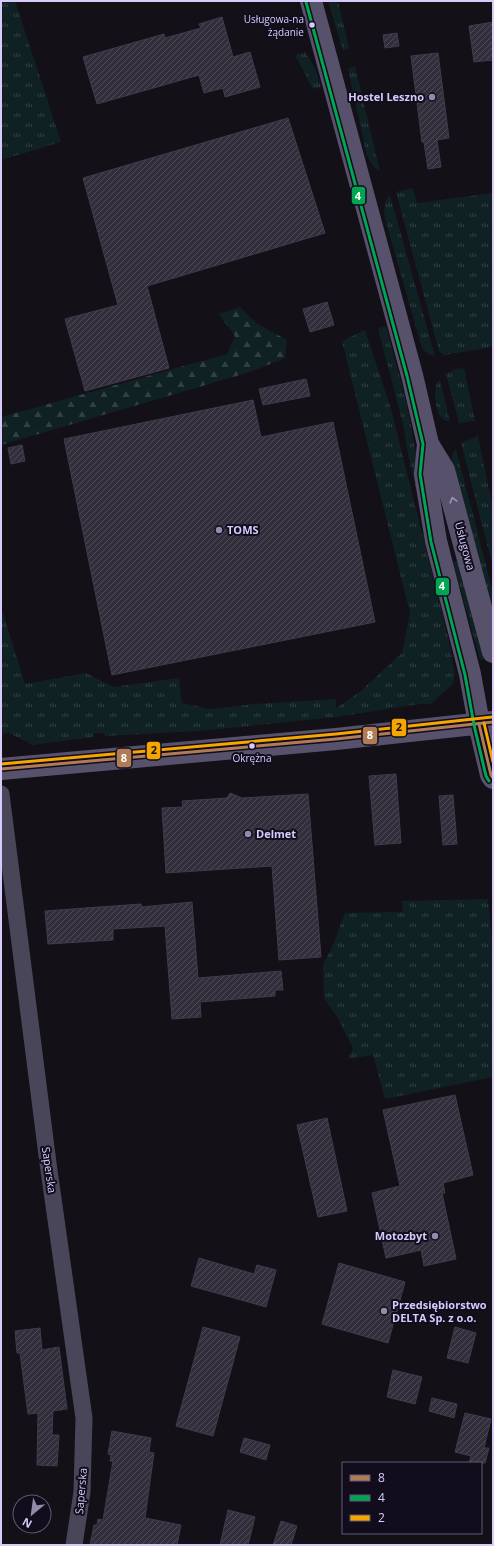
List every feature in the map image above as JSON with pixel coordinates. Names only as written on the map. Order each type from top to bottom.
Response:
[{"type":"street","name":"Usługowa","points":[[311,1],[412,374],[428,444],[425,474],[436,541],[470,674],[486,723],[491,775],[493,778]]},
{"type":"street","name":"Usługowa","points":[[428,444],[444,470],[493,652]]},
{"type":"street","points":[[1,769],[486,723]]},
{"type":"street","name":"Saperska","points":[[1,794],[48,1164],[84,1418],[82,1492],[74,1545]]},
{"type":"green space","points":[[1,1],[15,1],[61,142],[1,160]]},
{"type":"green space","points":[[328,1],[338,1],[349,48],[343,51]]},
{"type":"green space","points":[[305,52],[315,68],[321,87],[313,89],[295,55]]},
{"type":"green space","points":[[355,66],[380,171],[373,166],[367,156],[348,69]]},
{"type":"green space","points":[[412,188],[417,203],[493,193],[493,347],[444,355],[439,351],[396,192]]},
{"type":"green space","points":[[390,195],[435,356],[428,354],[422,348],[385,219],[385,203]]},
{"type":"green space","points":[[240,307],[256,323],[287,340],[285,358],[250,372],[1,445],[1,417],[227,354],[235,336],[219,314]]},
{"type":"green space","points":[[386,326],[407,405],[417,459],[425,527],[409,459],[403,424],[378,328]]},
{"type":"green space","points":[[365,330],[391,409],[449,641],[455,675],[452,685],[431,704],[420,704],[336,717],[199,731],[104,736],[103,733],[94,733],[94,737],[33,745],[9,733],[1,734],[1,607],[25,684],[86,673],[113,687],[179,678],[182,703],[210,709],[255,704],[336,699],[336,708],[361,691],[402,653],[410,613],[342,341]]},
{"type":"green space","points":[[464,368],[475,421],[459,423],[446,374],[455,369]]},
{"type":"green space","points":[[440,379],[450,422],[441,417],[437,409],[435,392],[436,386]]},
{"type":"green space","points":[[478,436],[493,509],[493,567],[461,443]]},
{"type":"green space","points":[[456,449],[493,592],[493,618],[451,463],[453,453]]},
{"type":"green space","points":[[459,560],[485,659],[480,660],[453,562]]},
{"type":"green space","points":[[488,899],[493,951],[493,1077],[385,1099],[373,1055],[348,1059],[353,1049],[339,1020],[324,998],[323,965],[332,947],[345,913],[403,912],[402,901]]},
{"type":"building","points":[[222,17],[233,57],[250,52],[260,87],[225,97],[223,88],[204,93],[199,75],[97,104],[83,57],[164,34],[165,38],[201,28],[199,24]]},
{"type":"building","points":[[493,22],[493,60],[474,62],[469,26]]},
{"type":"building","points":[[397,33],[399,46],[385,48],[383,35]]},
{"type":"building","points":[[438,53],[449,138],[437,140],[441,167],[428,169],[424,142],[422,142],[411,56]]},
{"type":"building","points":[[288,118],[325,233],[147,286],[169,368],[85,391],[65,319],[118,305],[83,178]]},
{"type":"building","points":[[327,302],[334,325],[310,332],[303,309]]},
{"type":"building","points":[[306,379],[310,396],[263,405],[259,389]]},
{"type":"building","name":"TOMS","points":[[253,400],[261,437],[333,422],[375,622],[112,675],[64,439]]},
{"type":"building","points":[[22,445],[25,461],[11,464],[8,448]]},
{"type":"building","points":[[396,774],[401,843],[375,845],[369,776]]},
{"type":"building","points":[[230,793],[242,798],[308,794],[321,957],[279,960],[272,866],[166,873],[162,808],[183,807],[182,801],[227,798]]},
{"type":"building","points":[[453,795],[457,844],[443,845],[439,796]]},
{"type":"building","points":[[192,902],[198,978],[281,971],[283,990],[275,990],[275,996],[200,1002],[201,1017],[172,1019],[165,926],[113,929],[113,940],[48,944],[45,911],[141,904],[142,907]]},
{"type":"building","points":[[455,1095],[473,1175],[443,1183],[445,1193],[442,1193],[456,1259],[424,1266],[421,1250],[386,1258],[372,1193],[400,1186],[383,1110]]},
{"type":"building","points":[[327,1118],[347,1211],[318,1217],[297,1125]]},
{"type":"building","points":[[199,1258],[254,1274],[257,1265],[276,1270],[266,1307],[191,1286]]},
{"type":"building","points":[[339,1263],[405,1282],[388,1343],[322,1324]]},
{"type":"building","points":[[203,1327],[240,1337],[213,1436],[176,1426]]},
{"type":"building","points":[[455,1327],[476,1333],[468,1363],[447,1358]]},
{"type":"building","points":[[40,1328],[42,1350],[59,1347],[67,1409],[53,1411],[52,1435],[59,1435],[57,1466],[37,1465],[38,1413],[28,1414],[20,1353],[17,1353],[15,1331]]},
{"type":"building","points":[[393,1370],[422,1377],[415,1404],[387,1397]]},
{"type":"building","points":[[432,1398],[457,1404],[454,1418],[429,1411]]},
{"type":"building","points":[[465,1413],[491,1419],[484,1448],[489,1448],[485,1463],[469,1462],[471,1456],[455,1452]]},
{"type":"building","points":[[112,1431],[151,1438],[149,1452],[154,1453],[145,1518],[181,1525],[177,1545],[90,1545],[94,1525],[97,1525],[98,1519],[103,1520],[113,1461],[110,1461],[111,1455],[108,1454]]},
{"type":"building","points":[[244,1438],[270,1445],[266,1460],[240,1452]]},
{"type":"building","points":[[228,1510],[255,1517],[248,1545],[220,1545]]},
{"type":"building","points":[[281,1521],[297,1526],[291,1545],[273,1545]]},
{"type":"transit line","name":"4","points":[[306,2],[407,376],[423,444],[420,474],[431,542],[465,675],[474,725],[486,776],[489,781]]},
{"type":"transit line","name":"2","points":[[1,764],[336,734],[492,717]]},
{"type":"transit line","name":"8","points":[[1,769],[336,739],[493,722]]},
{"type":"transit line","name":"2","points":[[484,723],[493,762]]},
{"type":"transit line","name":"8","points":[[479,724],[493,778]]},
{"type":"place","name":"Usługowa-na żądanie","points":[[312,25]]},
{"type":"place","name":"Hostel Leszno","points":[[432,97]]},
{"type":"place","name":"TOMS","points":[[219,530]]},
{"type":"place","name":"Okrężna","points":[[252,746]]},
{"type":"place","name":"Delmet","points":[[248,834]]},
{"type":"place","name":"Motozbyt","points":[[435,1236]]},
{"type":"place","name":"Przedsiębiorstwo DELTA Sp. z o.o.","points":[[384,1311]]}]
